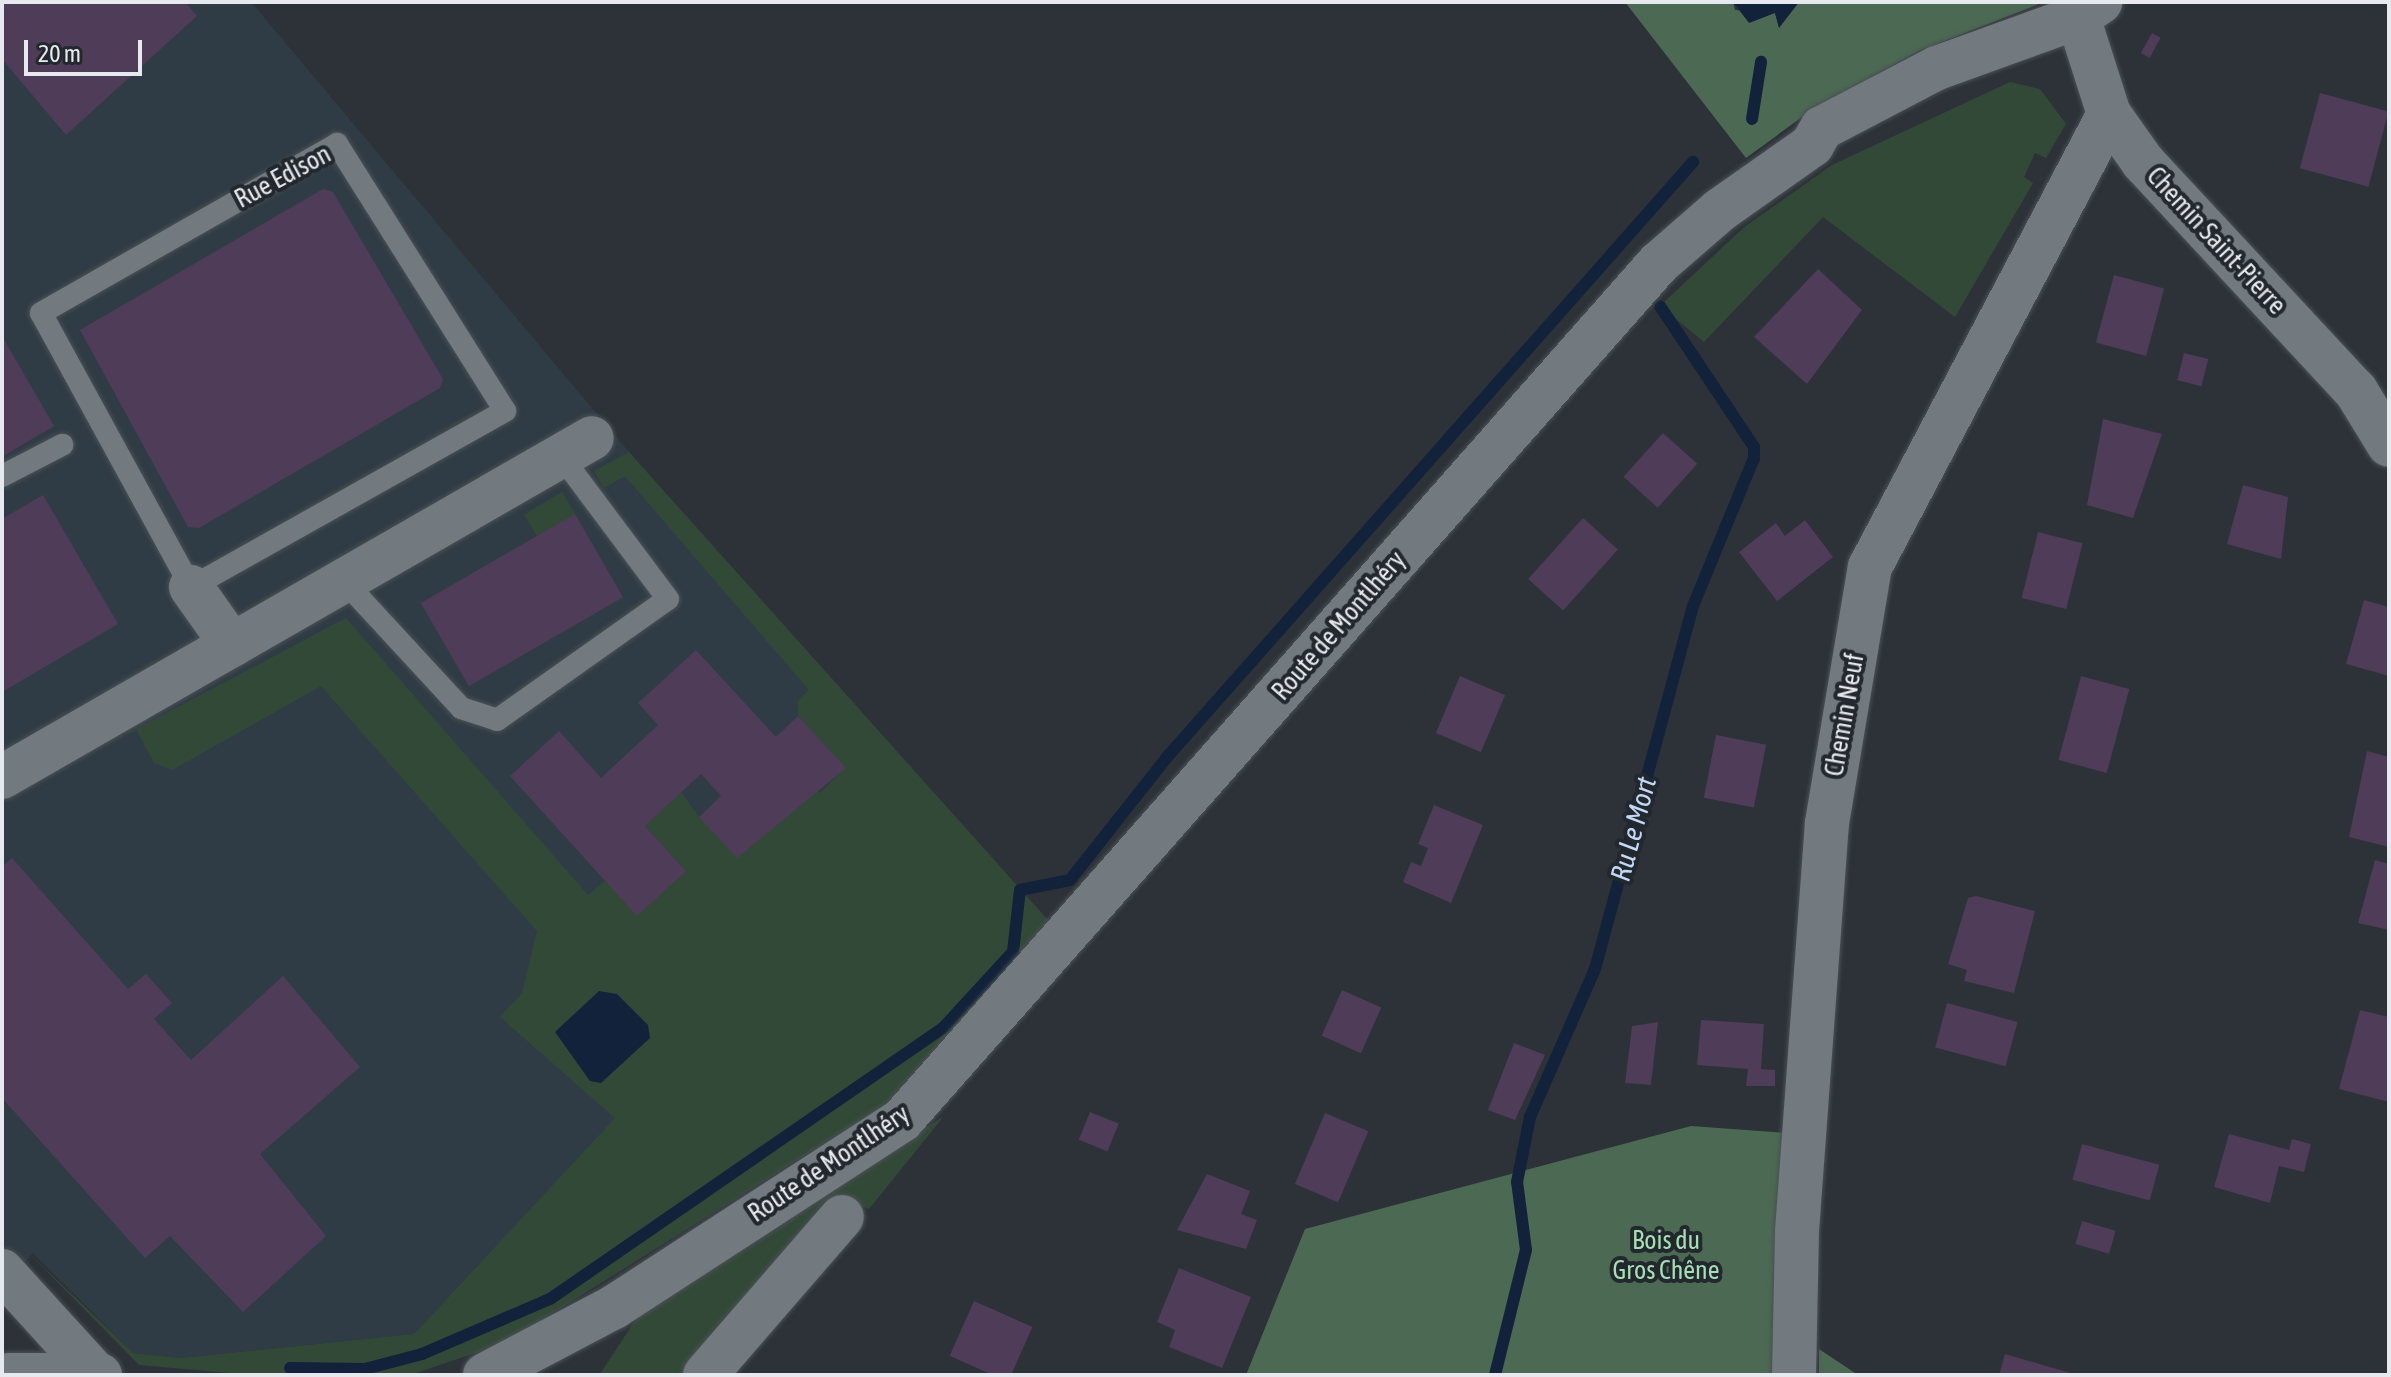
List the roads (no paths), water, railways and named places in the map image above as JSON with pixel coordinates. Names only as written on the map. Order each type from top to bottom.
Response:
[{"type":"street","name":"Chemin Saint-Pierre","points":[[2089,10],[2109,114],[2143,162],[2356,391],[2389,445]]},
{"type":"street","name":"Route de Montlhéry","points":[[485,1375],[614,1307],[902,1120],[1669,254],[1812,145],[1822,128],[1937,68],[2089,10]]},
{"type":"street","name":"Chemin Neuf","points":[[1794,1375],[1797,1231],[1827,823],[1870,567],[2109,114]]},
{"type":"street","points":[[2,777],[576,447]]},
{"type":"street","name":"Rue Edison","points":[[191,587],[232,645]]},
{"type":"street","name":"Route de Montlhéry","points":[[705,1375],[842,1217]]},
{"type":"street","points":[[2,1271],[96,1372]]},
{"type":"street","name":"Route de Montlhéry","points":[[549,1375],[614,1307]]},
{"type":"street","points":[[8,1375],[96,1372]]},
{"type":"lane","name":"Rue Edison","points":[[337,144],[505,411],[191,587],[41,313],[337,144]]},
{"type":"lane","points":[[2,476],[62,445]]},
{"type":"lane","points":[[344,581],[461,708],[497,720],[668,599],[576,447]]},
{"type":"water","points":[[1733,2],[1799,2],[1779,28],[1775,13],[1749,23]]},
{"type":"water","points":[[599,991],[617,994],[648,1025],[650,1038],[601,1083],[590,1081],[555,1032]]},
{"type":"waterway","name":"Ru Le Mort","points":[[1752,119],[1761,62]]},
{"type":"waterway","points":[[290,1368],[365,1369],[422,1354],[550,1299],[943,1028],[1013,952],[1020,890],[1070,880],[1168,756],[1693,162]]},
{"type":"waterway","name":"Ru Le Mort","points":[[1495,1375],[1526,1250],[1517,1182],[1530,1117],[1595,969],[1693,606],[1754,458],[1754,447],[1660,306]]},
{"type":"park label","name":"Bois du Gros Chêne","points":[[1666,1256]]}]
